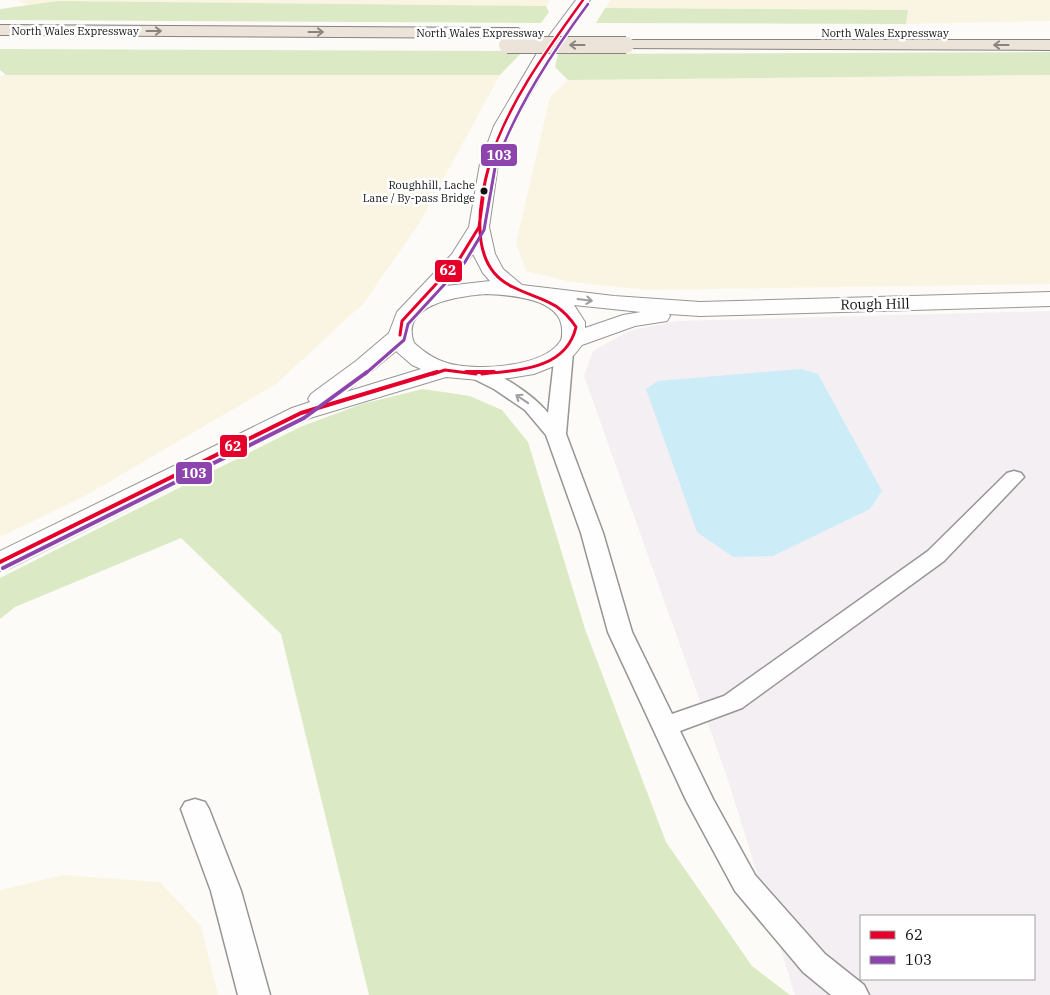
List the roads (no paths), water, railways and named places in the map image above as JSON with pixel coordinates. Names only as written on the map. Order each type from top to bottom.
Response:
[{"type":"highway","name":"North Wales Expressway","points":[[0,30],[513,39]]},
{"type":"highway","name":"North Wales Expressway","points":[[629,39],[1050,32]]},
{"type":"highway","name":"North Wales Expressway","points":[[0,42],[629,39],[1050,45]]},
{"type":"street","points":[[568,346],[576,327],[570,314],[556,302],[525,292],[494,272],[484,254],[479,227],[489,164],[503,126],[548,48],[584,0]]},
{"type":"street","points":[[445,370],[422,361],[406,349],[400,335],[402,321],[460,258],[479,227]]},
{"type":"street","name":"Rough Hill","points":[[413,308],[432,297],[458,290],[486,287],[614,303],[700,309],[1050,299]]},
{"type":"street","name":"Rough Hill","points":[[445,370],[479,374],[528,369],[548,362],[568,346],[631,320],[700,309]]},
{"type":"street","points":[[301,413],[365,366],[400,335]]},
{"type":"street","points":[[0,562],[301,413],[445,370]]},
{"type":"lane","points":[[556,434],[568,346]]},
{"type":"lane","points":[[479,374],[501,385],[532,406],[556,434],[592,532],[620,632],[667,726],[700,800],[745,883],[814,963],[853,995]]},
{"type":"lane","points":[[667,726],[734,702],[936,556],[1014,477]]},
{"type":"lane","points":[[195,809],[226,891],[254,995]]},
{"type":"water","points":[[801,369],[818,374],[882,491],[870,509],[773,556],[733,557],[697,532],[646,389],[658,381]]},
{"type":"place","name":"Roughhill, Lache Lane / By-pass Bridge","points":[[484,191]]}]
